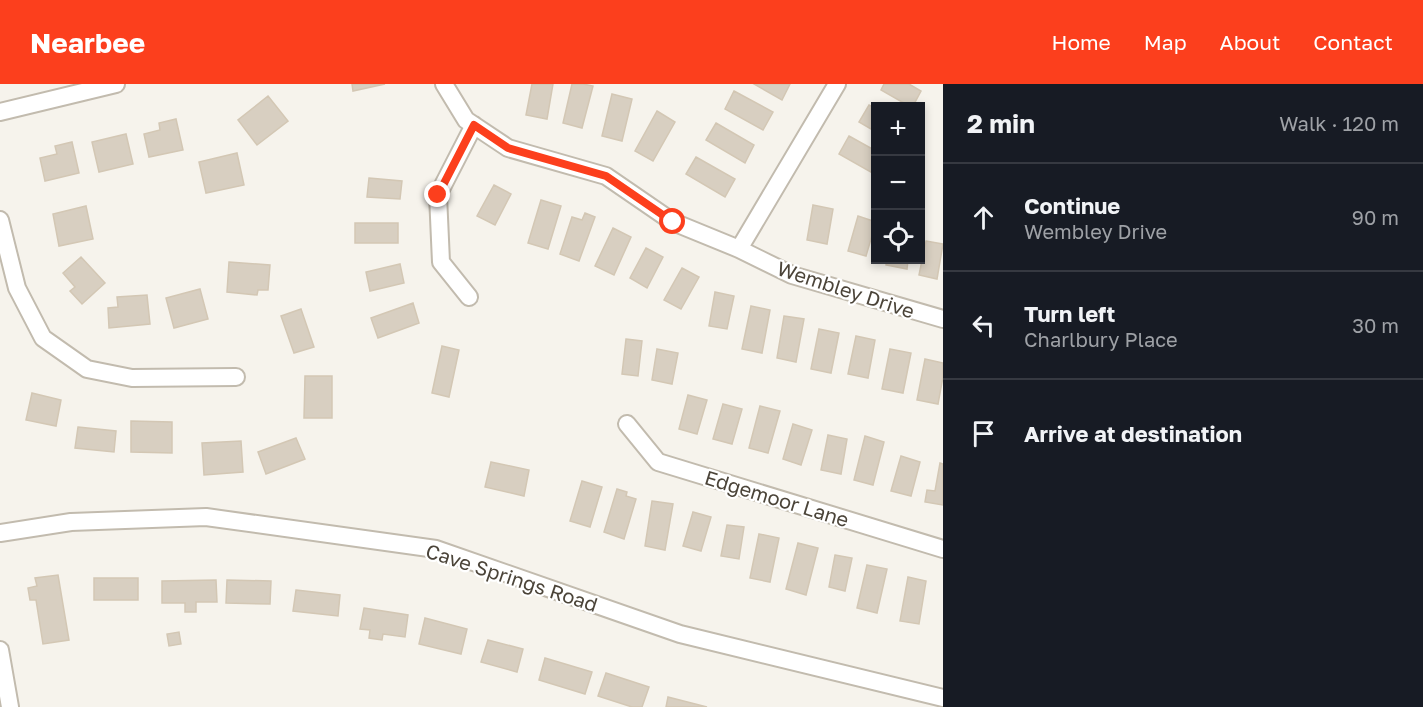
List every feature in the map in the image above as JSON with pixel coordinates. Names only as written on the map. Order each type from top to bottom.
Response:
[{"type":"street","points":[[0,112],[116,84]]},
{"type":"street","name":"Wembley Drive","points":[[444,84],[466,120],[508,148],[606,176],[673,222],[739,249],[792,275],[943,319]]},
{"type":"street","points":[[739,249],[837,84]]},
{"type":"street","points":[[469,297],[441,262],[438,195],[474,125]]},
{"type":"street","points":[[0,220],[17,288],[43,338],[87,369],[132,378],[236,377]]},
{"type":"street","name":"Edgemoor Lane","points":[[627,424],[658,462],[943,549]]},
{"type":"street","name":"Cave Springs Road","points":[[0,533],[72,522],[206,517],[436,549],[680,634],[942,699]]},
{"type":"street","points":[[0,650],[10,707]]},
{"type":"building","points":[[352,84],[385,84],[353,91]]},
{"type":"building","points":[[532,84],[553,84],[547,119],[526,115]]},
{"type":"building","points":[[572,84],[593,86],[582,128],[563,123]]},
{"type":"building","points":[[754,84],[790,84],[782,100]]},
{"type":"building","points":[[884,84],[909,84],[921,91],[915,102],[902,102],[881,90]]},
{"type":"building","points":[[734,91],[773,112],[763,130],[725,109]]},
{"type":"building","points":[[612,94],[632,99],[622,141],[602,136]]},
{"type":"building","points":[[268,96],[288,121],[257,145],[238,120]]},
{"type":"building","points":[[869,105],[871,106],[871,129],[859,122]]},
{"type":"building","points":[[657,111],[675,122],[653,161],[635,151]]},
{"type":"building","points":[[176,119],[183,150],[149,157],[144,134],[160,130],[159,123]]},
{"type":"building","points":[[716,123],[754,145],[745,163],[706,140]]},
{"type":"building","points":[[126,134],[133,164],[99,172],[92,142]]},
{"type":"building","points":[[849,136],[871,148],[871,172],[839,154]]},
{"type":"building","points":[[72,142],[79,173],[45,181],[40,158],[57,154],[55,146]]},
{"type":"building","points":[[237,153],[244,185],[206,193],[199,162]]},
{"type":"building","points":[[696,157],[735,179],[725,197],[686,174]]},
{"type":"building","points":[[369,178],[402,181],[400,199],[367,197]]},
{"type":"building","points":[[494,185],[511,194],[495,225],[477,216]]},
{"type":"building","points":[[541,200],[561,206],[548,249],[528,243]]},
{"type":"building","points":[[813,205],[833,209],[827,244],[807,240]]},
{"type":"building","points":[[86,206],[93,239],[59,246],[53,214]]},
{"type":"building","points":[[585,213],[595,217],[579,261],[560,254],[572,217],[582,220]]},
{"type":"building","points":[[858,216],[871,220],[871,239],[866,256],[848,251]]},
{"type":"building","points":[[355,223],[398,223],[398,243],[355,243]]},
{"type":"building","points":[[613,228],[631,237],[614,275],[595,266]]},
{"type":"building","points":[[926,241],[943,244],[937,279],[919,275],[921,264],[925,264]]},
{"type":"building","points":[[646,248],[663,257],[647,288],[630,278]]},
{"type":"building","points":[[81,257],[105,283],[82,304],[70,291],[75,287],[63,273]]},
{"type":"building","points":[[229,262],[270,265],[268,290],[258,290],[257,295],[227,292]]},
{"type":"building","points":[[400,264],[404,283],[370,291],[366,272]]},
{"type":"building","points":[[886,264],[908,264],[907,269]]},
{"type":"building","points":[[682,268],[699,277],[681,309],[664,300]]},
{"type":"building","points":[[200,289],[208,319],[174,328],[166,298]]},
{"type":"building","points":[[715,292],[734,296],[727,329],[709,326]]},
{"type":"building","points":[[147,295],[150,324],[109,328],[108,308],[118,307],[117,297]]},
{"type":"building","points":[[413,303],[419,323],[378,338],[371,318]]},
{"type":"building","points":[[751,306],[770,310],[762,353],[742,349]]},
{"type":"building","points":[[301,309],[314,347],[294,353],[281,316]]},
{"type":"building","points":[[784,316],[804,319],[796,362],[777,358]]},
{"type":"building","points":[[819,329],[839,333],[831,373],[811,369]]},
{"type":"building","points":[[856,336],[875,340],[868,378],[848,374]]},
{"type":"building","points":[[626,339],[642,341],[638,376],[622,374]]},
{"type":"building","points":[[442,346],[459,350],[449,397],[432,393]]},
{"type":"building","points":[[657,349],[678,353],[672,384],[652,380]]},
{"type":"building","points":[[890,349],[911,353],[903,393],[882,389]]},
{"type":"building","points":[[925,359],[943,363],[938,404],[917,400]]},
{"type":"building","points":[[305,376],[332,376],[332,418],[304,418]]},
{"type":"building","points":[[32,393],[61,400],[56,426],[26,420]]},
{"type":"building","points":[[688,395],[707,400],[697,434],[679,429]]},
{"type":"building","points":[[723,404],[742,409],[732,444],[713,439]]},
{"type":"building","points":[[760,406],[780,411],[768,453],[749,448]]},
{"type":"building","points":[[131,421],[172,422],[172,453],[131,452]]},
{"type":"building","points":[[793,424],[812,430],[801,465],[783,459]]},
{"type":"building","points":[[78,427],[116,431],[114,452],[75,448]]},
{"type":"building","points":[[828,435],[847,439],[841,474],[821,470]]},
{"type":"building","points":[[865,436],[884,442],[873,485],[854,480]]},
{"type":"building","points":[[296,438],[305,459],[266,474],[258,452]]},
{"type":"building","points":[[241,441],[243,472],[204,475],[202,443]]},
{"type":"building","points":[[901,456],[920,462],[911,496],[891,491]]},
{"type":"building","points":[[491,462],[529,470],[524,496],[485,487]]},
{"type":"building","points":[[940,463],[943,464],[943,505],[925,502],[927,490],[935,491]]},
{"type":"building","points":[[582,481],[602,487],[590,527],[570,521]]},
{"type":"building","points":[[617,489],[627,492],[626,496],[636,499],[624,539],[604,532]]},
{"type":"building","points":[[652,501],[673,504],[665,550],[645,546]]},
{"type":"building","points":[[693,512],[711,517],[701,551],[683,546]]},
{"type":"building","points":[[727,525],[744,527],[739,559],[721,556]]},
{"type":"building","points":[[759,534],[779,538],[770,582],[750,578]]},
{"type":"building","points":[[798,543],[818,548],[806,595],[786,589]]},
{"type":"building","points":[[835,555],[852,558],[845,591],[829,587]]},
{"type":"building","points":[[867,565],[887,569],[877,613],[857,608]]},
{"type":"building","points":[[58,575],[69,640],[43,644],[36,600],[30,600],[28,588],[37,586],[35,578]]},
{"type":"building","points":[[908,577],[926,581],[919,624],[900,621]]},
{"type":"building","points":[[94,578],[138,578],[138,600],[94,600]]},
{"type":"building","points":[[216,580],[217,602],[196,602],[196,612],[185,612],[185,603],[162,603],[162,581]]},
{"type":"building","points":[[227,580],[271,581],[270,604],[226,603]]},
{"type":"building","points":[[296,590],[340,595],[338,616],[293,611]]},
{"type":"building","points":[[364,608],[408,615],[405,637],[383,634],[382,640],[369,638],[370,630],[360,629]]},
{"type":"building","points":[[425,618],[467,629],[461,654],[419,644]]},
{"type":"building","points":[[179,632],[181,644],[169,646],[167,634]]},
{"type":"building","points":[[488,640],[523,649],[517,672],[481,662]]},
{"type":"building","points":[[545,658],[592,672],[585,694],[539,680]]},
{"type":"building","points":[[606,673],[649,687],[642,707],[632,707],[598,696]]},
{"type":"building","points":[[668,697],[707,707],[666,707]]},
{"type":"route","points":[[438,195],[474,125],[508,148],[606,176],[673,222]]}]
